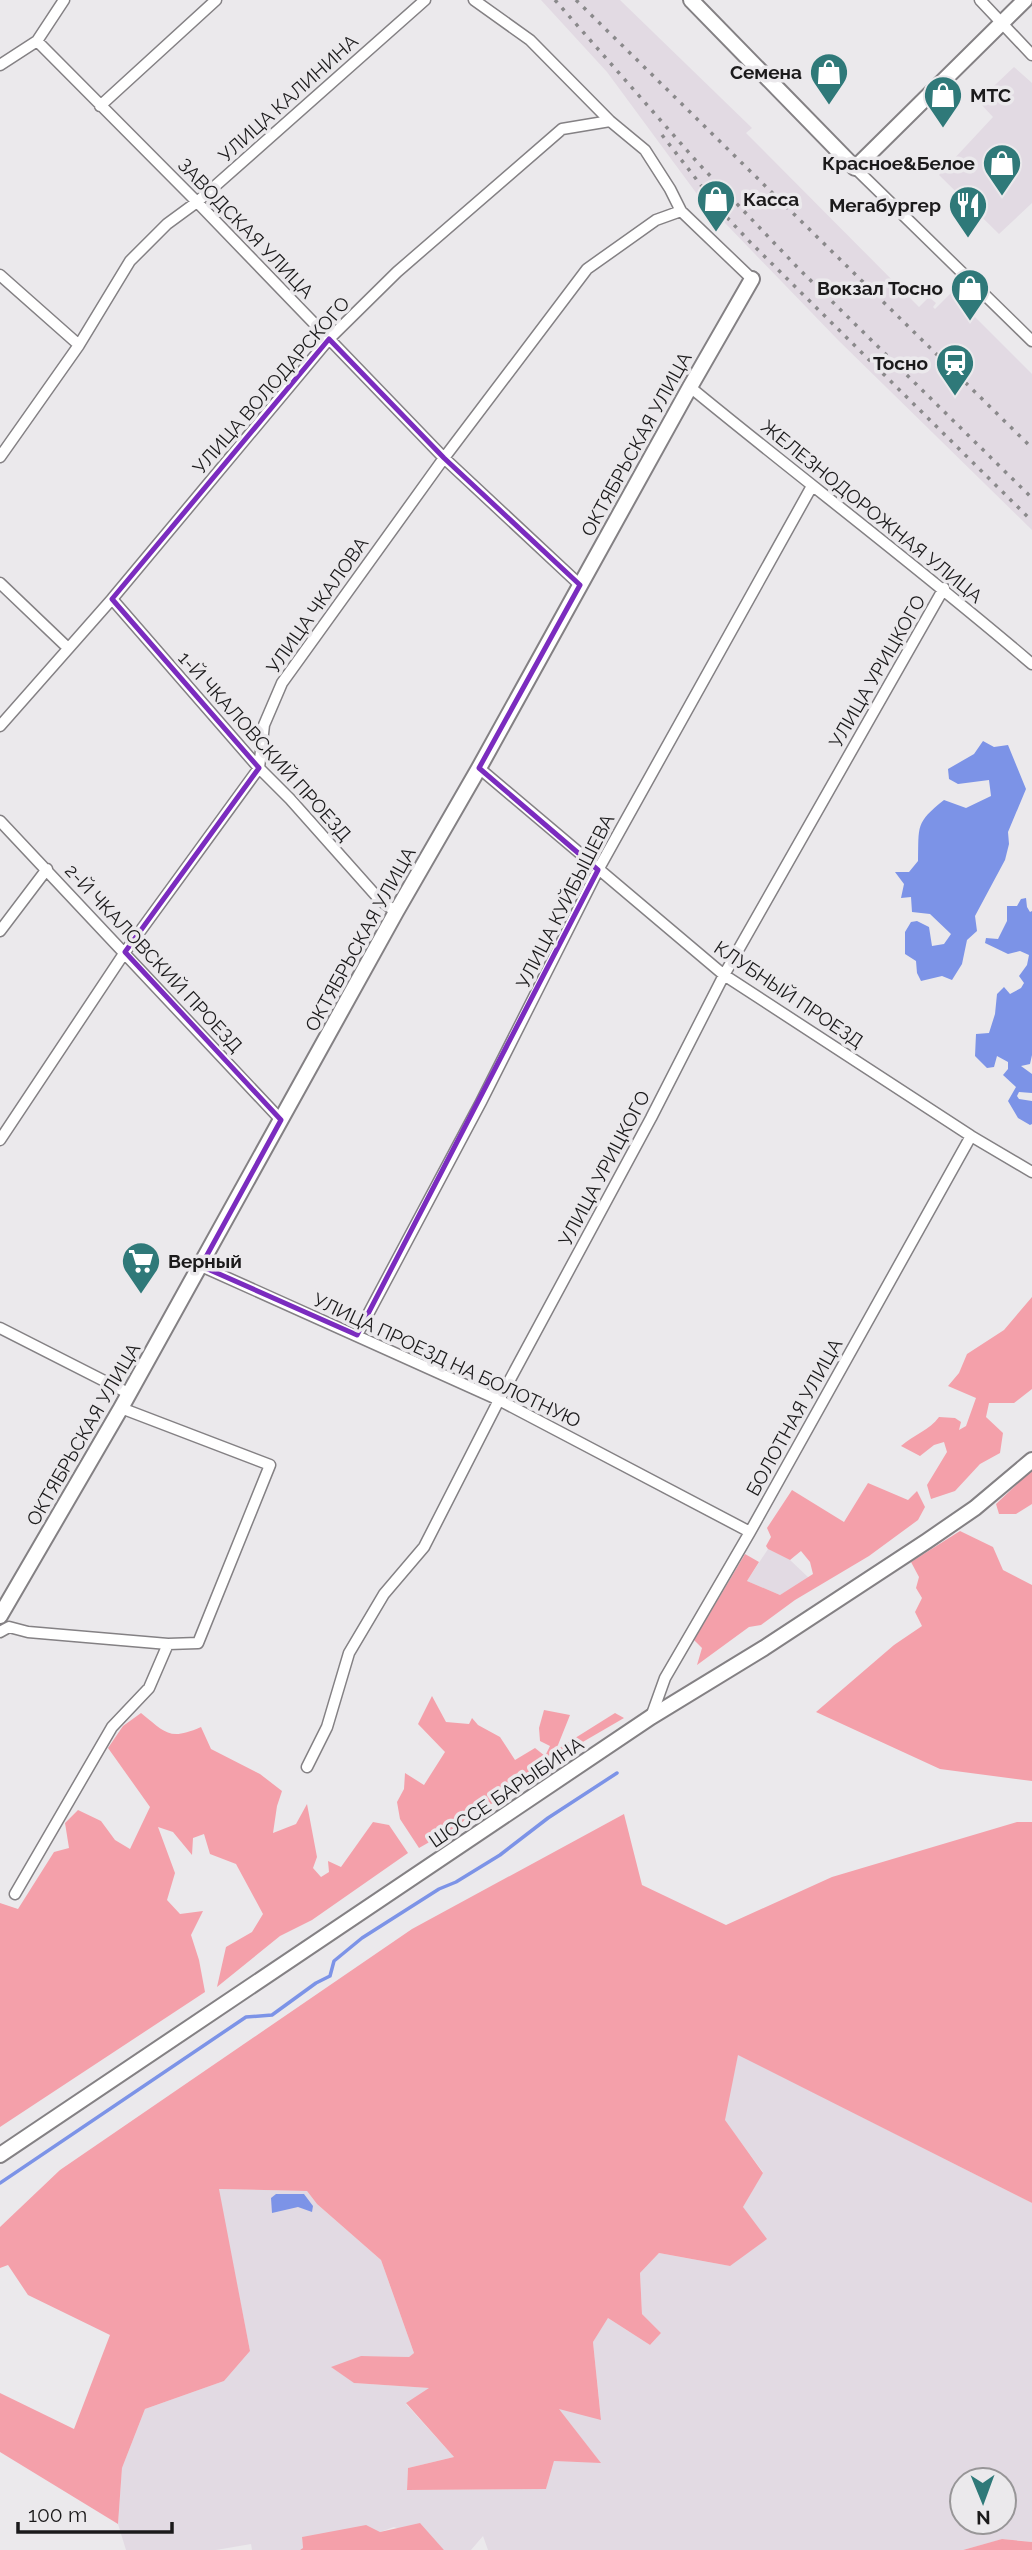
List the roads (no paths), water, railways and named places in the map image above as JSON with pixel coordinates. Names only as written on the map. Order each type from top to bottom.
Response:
[{"type":"street","points":[[0,65],[37,41],[64,0]]},
{"type":"street","points":[[100,106],[216,0]]},
{"type":"street","name":"УЛИЦА КАЛИНИНА","points":[[0,457],[79,345],[130,261],[167,224],[197,202],[425,0]]},
{"type":"street","points":[[474,0],[530,40],[610,121],[645,150],[670,188],[681,211],[752,279]]},
{"type":"street","points":[[691,0],[855,168],[1032,341]]},
{"type":"street","points":[[980,0],[1032,55]]},
{"type":"street","points":[[855,168],[1025,0]]},
{"type":"street","name":"ЗАВОДСКАЯ УЛИЦА","points":[[37,41],[444,458],[580,585]]},
{"type":"street","name":"УЛИЦА ВОЛОДАРСКОГО","points":[[0,726],[112,599],[330,339],[397,272],[562,129],[610,121]]},
{"type":"street","name":"УЛИЦА ЧКАЛОВА","points":[[0,1140],[125,952],[258,768],[264,725],[282,683],[444,458],[587,269],[656,220],[681,211]]},
{"type":"street","points":[[0,275],[79,345]]},
{"type":"street","name":"ОКТЯБРЬСКАЯ УЛИЦА","points":[[0,1616],[201,1266],[396,912],[752,279]]},
{"type":"street","name":"ЖЕЛЕЗНОДОРОЖНАЯ УЛИЦА","points":[[690,387],[944,588],[1032,664]]},
{"type":"street","name":"УЛИЦА КУЙБЫШЕВА","points":[[357,1335],[481,1102],[598,870],[812,486]]},
{"type":"street","points":[[0,583],[68,648]]},
{"type":"street","name":"УЛИЦА УРИЦКОГО","points":[[307,1767],[327,1727],[349,1653],[384,1594],[424,1547],[724,975],[944,588]]},
{"type":"street","name":"1-Й ЧКАЛОВСКИЙ ПРОЕЗД","points":[[112,599],[258,768],[290,799],[379,899],[396,912]]},
{"type":"street","name":"КЛУБНЫЙ ПРОЕЗД","points":[[479,768],[724,975],[971,1136],[1032,1172]]},
{"type":"street","name":"2-Й ЧКАЛОВСКИЙ ПРОЕЗД","points":[[0,821],[281,1120]]},
{"type":"street","points":[[0,931],[47,869]]},
{"type":"street","name":"БОЛОТНАЯ УЛИЦА","points":[[651,1717],[665,1678],[750,1532],[971,1136]]},
{"type":"street","name":"УЛИЦА ПРОЕЗД НА БОЛОТНУЮ","points":[[201,1266],[499,1400],[750,1532]]},
{"type":"street","points":[[0,1328],[128,1393]]},
{"type":"street","points":[[0,1632],[9,1627],[29,1632],[168,1644],[198,1643],[270,1465],[121,1408]]},
{"type":"street","name":"ШОССЕ БАРЫБИНА","points":[[0,2155],[651,1717],[764,1648],[927,1541],[975,1508],[1032,1460]]},
{"type":"street","points":[[15,1894],[112,1727],[149,1688],[168,1644]]},
{"type":"water","points":[[983,741],[994,747],[1008,745],[1026,789],[1008,832],[1009,844],[1005,860],[975,916],[977,931],[967,940],[962,964],[952,980],[942,976],[921,981],[916,961],[905,954],[905,932],[911,922],[917,921],[929,927],[932,946],[944,944],[951,934],[930,914],[912,912],[911,897],[901,898],[904,884],[895,872],[909,872],[918,861],[920,826],[928,814],[944,800],[966,808],[991,796],[989,780],[958,784],[949,779],[948,769],[974,754]]},
{"type":"water","points":[[1026,898],[1027,907],[1032,911],[1032,1055],[1030,1064],[1021,1066],[1032,1074],[1032,1093],[1019,1092],[1017,1096],[1019,1099],[1032,1101],[1030,1125],[1018,1118],[1008,1101],[1016,1087],[1003,1075],[1008,1069],[1008,1062],[997,1056],[994,1067],[987,1068],[975,1056],[976,1034],[989,1033],[997,994],[1004,987],[1010,994],[1021,988],[1024,983],[1019,976],[1027,965],[1029,955],[1020,951],[1008,954],[985,943],[986,938],[998,939],[1007,921],[1007,906],[1017,906],[1021,899]]},
{"type":"water","points":[[276,2194],[304,2194],[313,2206],[312,2212],[298,2207],[272,2213],[271,2198]]},
{"type":"waterway","points":[[0,2183],[246,2017],[272,2015],[330,1976],[334,1961],[362,1938],[439,1889],[456,1882],[500,1855],[548,1818],[617,1773]]},
{"type":"railway","points":[[555,0],[698,163],[799,269],[1032,498]]},
{"type":"railway","points":[[576,0],[1032,448]]},
{"type":"railway","points":[[662,135],[721,211],[750,242],[1032,521]]},
{"type":"place","name":"Семена","points":[[829,106]]},
{"type":"place","name":"МТС","points":[[943,129]]},
{"type":"place","name":"Красное&Белое","points":[[1002,197]]},
{"type":"place","name":"Касса","points":[[716,233]]},
{"type":"place","name":"Мегабургер","points":[[968,239]]},
{"type":"place","name":"Вокзал Тосно","points":[[970,322]]},
{"type":"place","name":"Тосно","points":[[955,397]]},
{"type":"place","name":"Верный","points":[[141,1295]]}]
